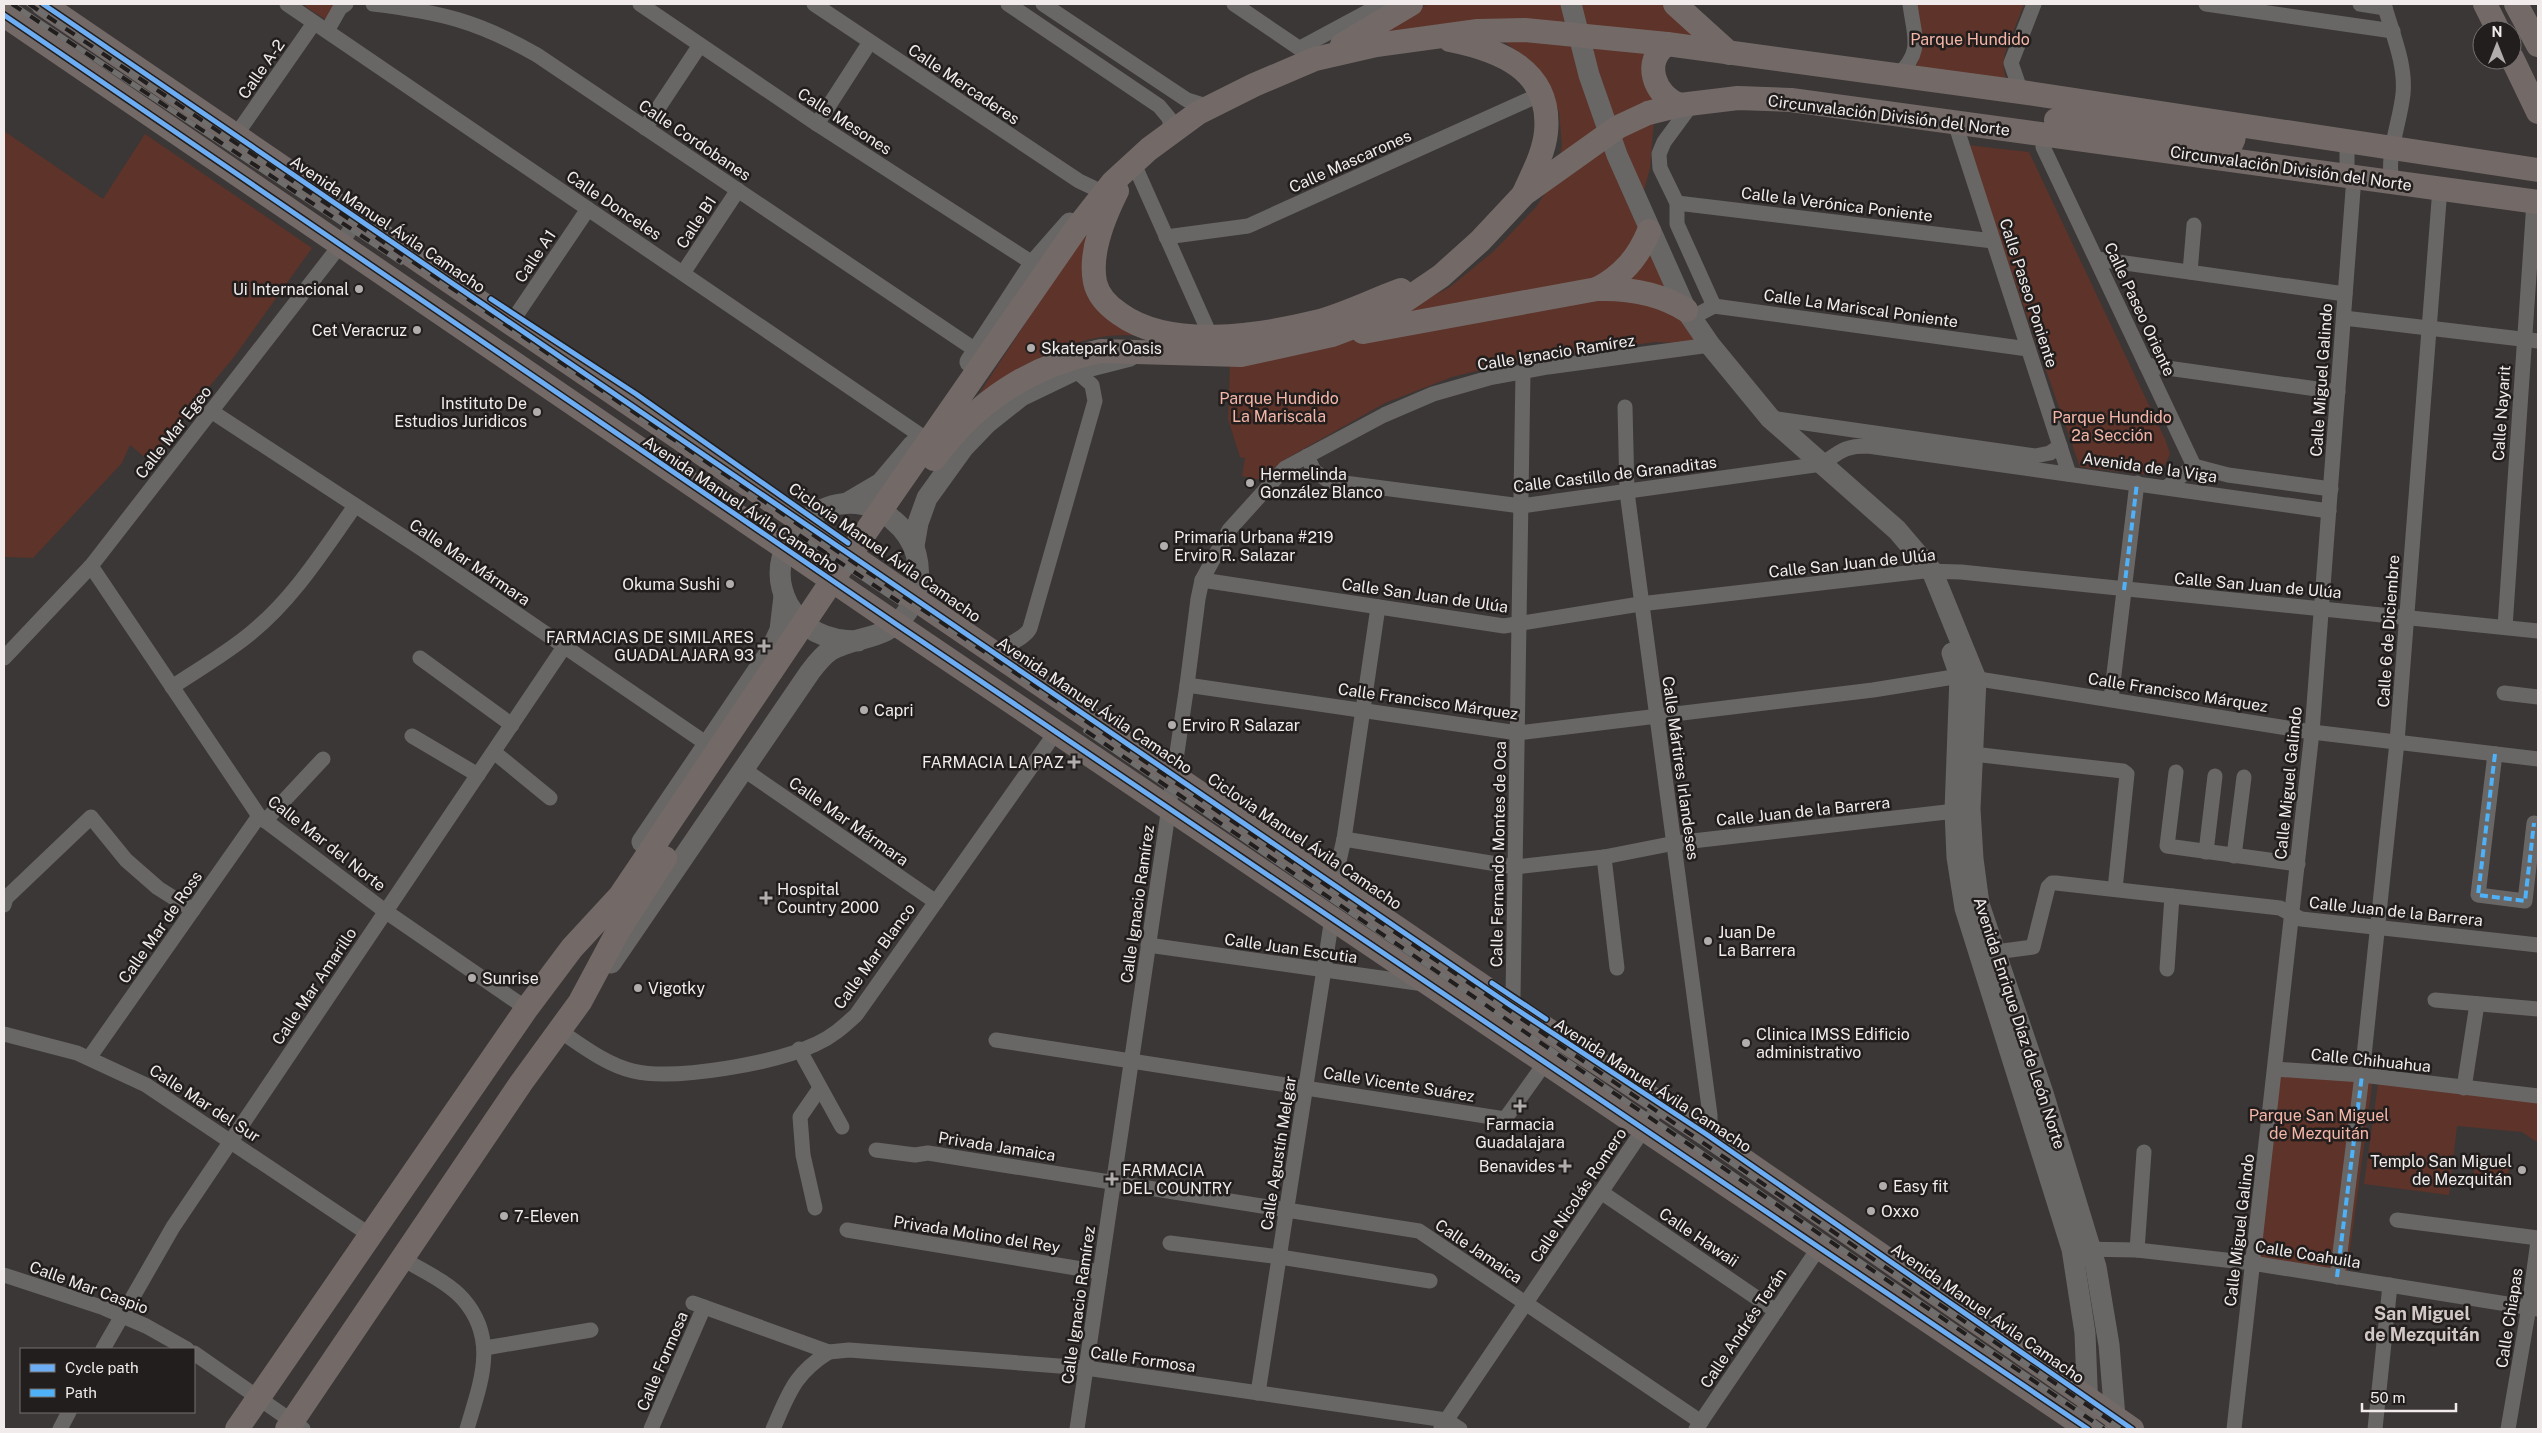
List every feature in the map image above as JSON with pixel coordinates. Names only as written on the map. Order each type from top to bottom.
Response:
[{"type":"main road","name":"Avenida Manuel Ávila Camacho","points":[[42,4],[996,652],[1510,1005],[1660,1106],[1706,1134],[2088,1398],[2121,1425]]},
{"type":"main road","points":[[1308,53],[1385,8],[1411,4]]},
{"type":"main road","name":"Avenida Enrique Díaz de León Norte","points":[[1571,4],[1592,84],[1617,155],[1649,231],[1689,314],[1710,345],[1770,418],[1897,530],[1927,568],[1968,678],[1963,810],[1973,858],[1979,904],[2043,1093],[2081,1248],[2088,1429]]},
{"type":"main road","points":[[1674,4],[1729,54]]},
{"type":"main road","points":[[2485,4],[2493,20]]},
{"type":"main road","points":[[2516,4],[2538,45]]},
{"type":"main road","name":"Avenida Manuel Ávila Camacho","points":[[4,15],[896,624],[1545,1063],[1820,1246],[2088,1429]]},
{"type":"main road","name":"Circunvalación División del Norte","points":[[629,897],[838,572],[1105,186],[1172,131],[1198,113],[1254,85],[1308,53],[1478,31],[1525,30],[1668,44],[1729,54],[2022,92],[2538,170]]},
{"type":"main road","points":[[1429,37],[1452,40],[1504,55],[1530,76],[1541,94],[1546,132],[1542,153],[1524,194]]},
{"type":"main road","points":[[1668,44],[1656,55],[1654,77],[1663,95],[1686,105]]},
{"type":"main road","points":[[2518,70],[2538,112]]},
{"type":"main road","name":"Circunvalación División del Norte","points":[[629,897],[911,490],[962,425],[984,404],[1009,386],[1045,368],[1082,355],[1101,351],[1241,355],[1332,335],[1369,321],[1390,310],[1441,276],[1480,241],[1524,194],[1609,133],[1648,114],[1686,105],[1738,98],[1791,100],[1955,124],[2392,182],[2537,198]]},
{"type":"main road","points":[[1955,124],[2038,118],[2192,136],[2225,146],[2234,139],[2230,128],[2210,125],[2203,120]]},
{"type":"main road","points":[[1134,164],[1112,200],[1098,240],[1094,273],[1098,290],[1113,309],[1136,323],[1172,334],[1211,337],[1291,328],[1318,322],[1441,276]]},
{"type":"main road","points":[[847,504],[884,480],[920,435],[1034,264],[1105,186]]},
{"type":"main road","points":[[1596,289],[1615,278],[1631,263],[1649,231]]},
{"type":"main road","points":[[1332,335],[1381,329],[1596,289],[1646,293],[1675,303],[1689,314]]},
{"type":"main road","points":[[914,546],[922,510],[948,468],[986,423],[1021,396],[1075,370],[1145,352]]},
{"type":"main road","points":[[884,480],[888,495],[896,506],[908,512],[922,510]]},
{"type":"main road","points":[[294,1427],[402,1259],[521,1083],[580,1002],[607,969],[810,672],[830,651],[878,636],[896,624],[907,612],[914,597],[918,580],[918,563],[914,546],[903,528],[887,514],[868,506],[847,504],[831,506],[816,512],[802,522],[792,534],[784,548],[780,564],[780,580],[784,596],[793,612],[813,631],[839,641],[858,641]]},
{"type":"main road","points":[[509,1033],[510,1020],[520,1004],[548,966],[610,890],[756,672],[780,630],[784,596]]},
{"type":"main road","points":[[756,672],[771,662],[788,666],[797,679],[793,695]]},
{"type":"main road","points":[[237,1429],[509,1033],[572,948],[629,897]]},
{"type":"main road","points":[[580,1002],[618,931],[629,897]]},
{"type":"main road","name":"Avenida Enrique Díaz de León Norte","points":[[2081,1248],[2096,1267],[2121,1425]]},
{"type":"street","name":"Calle Donceles","points":[[287,4],[920,435]]},
{"type":"street","name":"Calle Cordobanes","points":[[373,4],[450,16],[503,36],[537,55],[977,352]]},
{"type":"street","name":"Calle Mesones","points":[[640,4],[817,124],[1034,264]]},
{"type":"street","name":"Calle Mercaderes","points":[[814,4],[1079,180],[1105,186]]},
{"type":"street","points":[[1008,4],[1159,106],[1169,118],[1172,131]]},
{"type":"street","points":[[1234,4],[1308,53]]},
{"type":"street","points":[[1897,76],[1908,65],[1915,53],[1910,4]]},
{"type":"street","points":[[2022,92],[2010,63],[2034,4]]},
{"type":"street","points":[[2206,4],[2272,8],[2393,31]]},
{"type":"street","points":[[2360,4],[2384,6],[2393,31],[2403,79],[2403,94],[2390,168],[2392,182]]},
{"type":"street","points":[[320,27],[342,5]]},
{"type":"street","points":[[1046,5],[1187,100],[1203,105],[1217,104]]},
{"type":"street","name":"Calle A-2","points":[[236,135],[320,27]]},
{"type":"street","points":[[817,124],[870,42]]},
{"type":"street","points":[[645,128],[700,44]]},
{"type":"street","name":"Calle Mascarones","points":[[1166,237],[1248,226],[1541,94]]},
{"type":"street","points":[[1686,105],[1659,154],[1662,176],[1677,203],[1677,224],[1714,306],[1689,314]]},
{"type":"street","name":"Calle Paseo Poniente","points":[[1955,124],[2069,474]]},
{"type":"street","name":"Calle Paseo Oriente","points":[[2045,135],[2043,147],[2194,466]]},
{"type":"street","name":"Calle Miguel Galindo","points":[[2234,1429],[2312,732],[2354,177],[2347,171],[2347,142]]},
{"type":"street","points":[[1134,164],[1211,337]]},
{"type":"street","name":"Calle 6 de Diciembre","points":[[2337,1276],[2362,1075],[2376,926],[2397,742],[2440,188]]},
{"type":"street","name":"Calle B1","points":[[683,273],[738,190]]},
{"type":"street","name":"Calle Nayarit","points":[[2505,627],[2531,340],[2537,198]]},
{"type":"street","name":"Calle la Verónica Poniente","points":[[1677,203],[1993,241]]},
{"type":"street","name":"Calle A1","points":[[511,323],[588,209]]},
{"type":"street","name":"Calle Mar Egeo","points":[[4,658],[91,566],[340,245],[358,218]]},
{"type":"street","points":[[2190,272],[2194,225]]},
{"type":"street","points":[[2097,259],[2346,294]]},
{"type":"street","name":"Calle La Mariscal Poniente","points":[[1714,306],[2028,349]]},
{"type":"street","points":[[2344,318],[2531,340]]},
{"type":"street","name":"Calle Ignacio Ramírez","points":[[1077,1429],[1187,685],[1198,599],[1202,580],[1229,530],[1254,500],[1285,468],[1384,415],[1433,394],[1489,378],[1710,345]]},
{"type":"street","points":[[2146,365],[2338,392]]},
{"type":"street","points":[[996,652],[1027,634],[1030,628],[1095,401],[1092,385],[1075,370]]},
{"type":"street","name":"Calle Fernando Montes de Oca","points":[[1510,1005],[1514,997],[1524,372]]},
{"type":"street","name":"Calle Mártires Irlandeses","points":[[1625,407],[1627,492],[1640,604],[1675,843],[1710,1115],[1710,1128],[1706,1134]]},
{"type":"street","name":"Calle Mar Mármara","points":[[211,411],[422,549],[707,744]]},
{"type":"street","name":"Avenida de la Viga","points":[[1770,418],[2035,456],[2050,453],[2060,446]]},
{"type":"street","name":"Avenida de la Viga","points":[[1822,464],[1840,450],[1851,446],[1868,446],[2329,510]]},
{"type":"street","name":"Calle Castillo de Granaditas","points":[[1307,456],[1314,472],[1329,481],[1521,506],[1822,464]]},
{"type":"street","points":[[2167,487],[2194,466],[2228,475],[2331,489]]},
{"type":"street","points":[[2111,699],[2137,483]]},
{"type":"street","points":[[172,687],[252,633],[301,583],[355,506]]},
{"type":"street","name":"Calle Mar del Norte","points":[[91,566],[262,818],[385,911],[520,1004]]},
{"type":"street","name":"Calle San Juan de Ulúa","points":[[1202,580],[1504,626],[1640,604],[1927,568],[2124,590],[2322,608],[2538,631]]},
{"type":"street","points":[[1334,883],[1344,840],[1378,607]]},
{"type":"street","name":"Calle Mar Amarillo","points":[[105,1348],[173,1227],[233,1141],[385,911],[564,647]]},
{"type":"street","points":[[420,658],[512,725]]},
{"type":"street","name":"Calle Francisco Márquez","points":[[1187,685],[1518,733],[1968,678],[2312,732],[2538,759]]},
{"type":"street","points":[[2504,693],[2538,697]]},
{"type":"street","name":"Calle Mar Blanco","points":[[560,1031],[597,1055],[632,1071],[678,1074],[751,1064],[815,1045],[837,1032],[856,1015],[1056,732]]},
{"type":"street","points":[[412,736],[478,775]]},
{"type":"street","points":[[494,752],[550,798]]},
{"type":"street","points":[[1966,753],[2123,771],[2127,774],[2115,890]]},
{"type":"street","name":"Calle Juan de la Barrera","points":[[2494,754],[2478,895],[2525,901],[2534,823]]},
{"type":"street","name":"Calle Mar de Ross","points":[[89,1058],[193,910],[262,818],[323,759]]},
{"type":"street","name":"Calle Mar Mármara","points":[[743,770],[936,902]]},
{"type":"street","points":[[2176,772],[2167,846],[2298,864]]},
{"type":"street","points":[[2206,852],[2215,776]]},
{"type":"street","points":[[2234,856],[2244,777]]},
{"type":"street","name":"Calle Juan de la Barrera","points":[[1344,840],[1515,867],[1604,857],[1675,843],[1963,810]]},
{"type":"street","points":[[4,905],[6,898],[91,817],[126,860],[158,888],[193,910]]},
{"type":"street","points":[[1604,857],[1617,968]]},
{"type":"street","name":"Calle Juan de la Barrera","points":[[2003,951],[2033,947],[2048,887],[2052,883],[2280,908],[2301,919],[2538,944]]},
{"type":"street","points":[[2167,969],[2172,896]]},
{"type":"street","name":"Calle Agustín Melgar","points":[[1258,1393],[1332,918]]},
{"type":"street","name":"Calle Juan Escutia","points":[[1148,945],[1430,985]]},
{"type":"street","points":[[2435,1000],[2538,1010]]},
{"type":"street","points":[[2464,1088],[2477,1004]]},
{"type":"street","name":"Calle Mar del Sur","points":[[4,1034],[89,1058],[146,1085],[233,1141],[370,1235]]},
{"type":"street","name":"Calle Vicente Suárez","points":[[996,1040],[1505,1119],[1545,1063]]},
{"type":"street","points":[[799,1049],[842,1127]]},
{"type":"street","name":"Calle Chihuahua","points":[[2275,1069],[2362,1075],[2538,1096]]},
{"type":"street","points":[[815,1208],[803,1155],[800,1117],[820,1088]]},
{"type":"street","name":"Calle Nicolás Romero","points":[[1444,1425],[1660,1106]]},
{"type":"street","name":"Privada Jamaica","points":[[876,1150],[915,1156],[928,1153],[1113,1182]]},
{"type":"street","points":[[2137,1250],[2144,1152]]},
{"type":"street","name":"Calle Jamaica","points":[[1113,1182],[1419,1231],[1698,1426]]},
{"type":"street","name":"Calle Hawaii","points":[[1601,1192],[1776,1311]]},
{"type":"street","points":[[2397,1220],[2538,1240]]},
{"type":"street","name":"Privada Molino del Rey","points":[[847,1230],[1100,1272]]},
{"type":"street","name":"Calle Chiapas","points":[[2508,1429],[2534,1308],[2538,1240]]},
{"type":"street","points":[[1170,1243],[1280,1257],[1430,1281]]},
{"type":"street","name":"Calle Andrés Terán","points":[[1698,1426],[1820,1246]]},
{"type":"street","name":"Calle Coahuila","points":[[2081,1248],[2137,1250],[2252,1263],[2534,1308]]},
{"type":"street","points":[[402,1259],[462,1298],[473,1313],[485,1348],[484,1368],[468,1429]]},
{"type":"street","name":"Calle Mar Caspio","points":[[4,1275],[122,1316],[146,1326],[185,1348]]},
{"type":"street","points":[[2375,1429],[2390,1285]]},
{"type":"street","name":"Calle Formosa","points":[[651,1429],[699,1305],[829,1352],[849,1350],[1086,1368],[1258,1393],[1460,1429]]},
{"type":"street","points":[[485,1348],[591,1330]]},
{"type":"street","points":[[773,1429],[790,1391],[802,1372],[829,1352]]},
{"type":"street","points":[[195,1354],[259,1397],[294,1427]]},
{"type":"street","points":[[60,1429],[68,1413]]},
{"type":"green space","points":[[305,4],[335,4],[331,17],[325,19],[306,7]]},
{"type":"green space","name":"Parque Hundido La Mariscala","points":[[1428,4],[1668,4],[1701,35],[1671,37],[1656,97],[1650,168],[1637,217],[1705,344],[1655,342],[1518,361],[1452,377],[1385,403],[1282,461],[1261,480],[1242,476],[1245,458],[1240,457],[1228,419],[1230,363],[1399,314],[1450,287],[1494,251],[1536,207],[1555,178],[1562,146],[1559,112],[1550,91],[1525,57],[1503,41],[1443,24],[1391,31],[1365,38]]},
{"type":"green space","name":"Parque Hundido","points":[[1914,4],[2024,4],[2005,53],[2003,65],[2006,80],[1916,67],[1920,52]]},
{"type":"green space","points":[[4,131],[103,199],[145,134],[312,248],[234,357],[148,460],[130,445],[122,463],[33,558],[4,557]]},
{"type":"green space","name":"Parque Hundido 2a Sección","points":[[1967,145],[2029,152],[2165,439],[2170,454],[2162,471],[2150,475],[2080,467]]},
{"type":"green space","points":[[1098,223],[1090,286],[1156,335],[1108,336],[1068,346],[1037,359],[1007,375],[979,394],[1074,249]]},
{"type":"green space","name":"Parque San Miguel de Mezquitán","points":[[2278,1070],[2373,1079],[2347,1272],[2258,1258]]},
{"type":"green space","points":[[2378,1084],[2536,1102],[2538,1105],[2537,1142],[2522,1132],[2457,1126],[2449,1195],[2364,1184]]},
{"type":"green space","points":[[2476,1155],[2510,1158],[2507,1185],[2473,1181]]},
{"type":"railway","points":[[12,4],[401,262]]},
{"type":"railway","points":[[29,4],[468,299],[2122,1429]]},
{"type":"railway","points":[[799,535],[899,602]]},
{"type":"railway","points":[[1086,731],[2104,1429]]},
{"type":"marked path","points":[[2124,590],[2137,483]]},
{"type":"marked path","points":[[2495,754],[2478,895],[2525,901],[2534,823]]},
{"type":"marked path","points":[[2337,1277],[2362,1075]]},
{"type":"cycle path","name":"Ciclovia Manuel Ávila Camacho","points":[[43,4],[1510,1005],[1706,1134],[2132,1429]]},
{"type":"cycle path","points":[[4,15],[896,624],[2088,1429]]},
{"type":"cycle path","name":"Ciclovia Manuel Ávila Camacho","points":[[491,299],[636,394],[848,543]]},
{"type":"cycle path","points":[[1492,983],[1546,1019]]},
{"type":"place","name":"Ui Internacional","points":[[359,289]]},
{"type":"place","name":"Cet Veracruz","points":[[417,330]]},
{"type":"place","name":"Skatepark Oasis","points":[[1031,348]]},
{"type":"place","name":"Instituto De Estudios Juridicos","points":[[537,412]]},
{"type":"place","name":"Hermelinda González Blanco","points":[[1250,483]]},
{"type":"place","name":"Primaria Urbana #219 Erviro R. Salazar","points":[[1164,546]]},
{"type":"place","name":"Okuma Sushi","points":[[730,584]]},
{"type":"place","name":"FARMACIAS DE SIMILARES GUADALAJARA 93","points":[[764,646]]},
{"type":"place","name":"Capri","points":[[864,710]]},
{"type":"place","name":"Erviro R Salazar","points":[[1172,725]]},
{"type":"place","name":"FARMACIA LA PAZ","points":[[1074,762]]},
{"type":"place","name":"Hospital Country 2000","points":[[766,898]]},
{"type":"place","name":"Juan De La Barrera","points":[[1708,941]]},
{"type":"place","name":"Sunrise","points":[[472,978]]},
{"type":"place","name":"Vigotky","points":[[638,988]]},
{"type":"place","name":"Clinica IMSS Edificio administrativo","points":[[1746,1043]]},
{"type":"place","name":"Farmacia Guadalajara","points":[[1520,1106]]},
{"type":"place","name":"Benavides","points":[[1565,1166]]},
{"type":"place","name":"Templo San Miguel de Mezquitán","points":[[2522,1170]]},
{"type":"place","name":"FARMACIA DEL COUNTRY","points":[[1112,1179]]},
{"type":"place","name":"Easy fit","points":[[1883,1186]]},
{"type":"place","name":"Oxxo","points":[[1871,1211]]},
{"type":"place","name":"7-Eleven","points":[[504,1216]]},
{"type":"district","name":"San Miguel de Mezquitán","points":[[2422,1324]]}]
